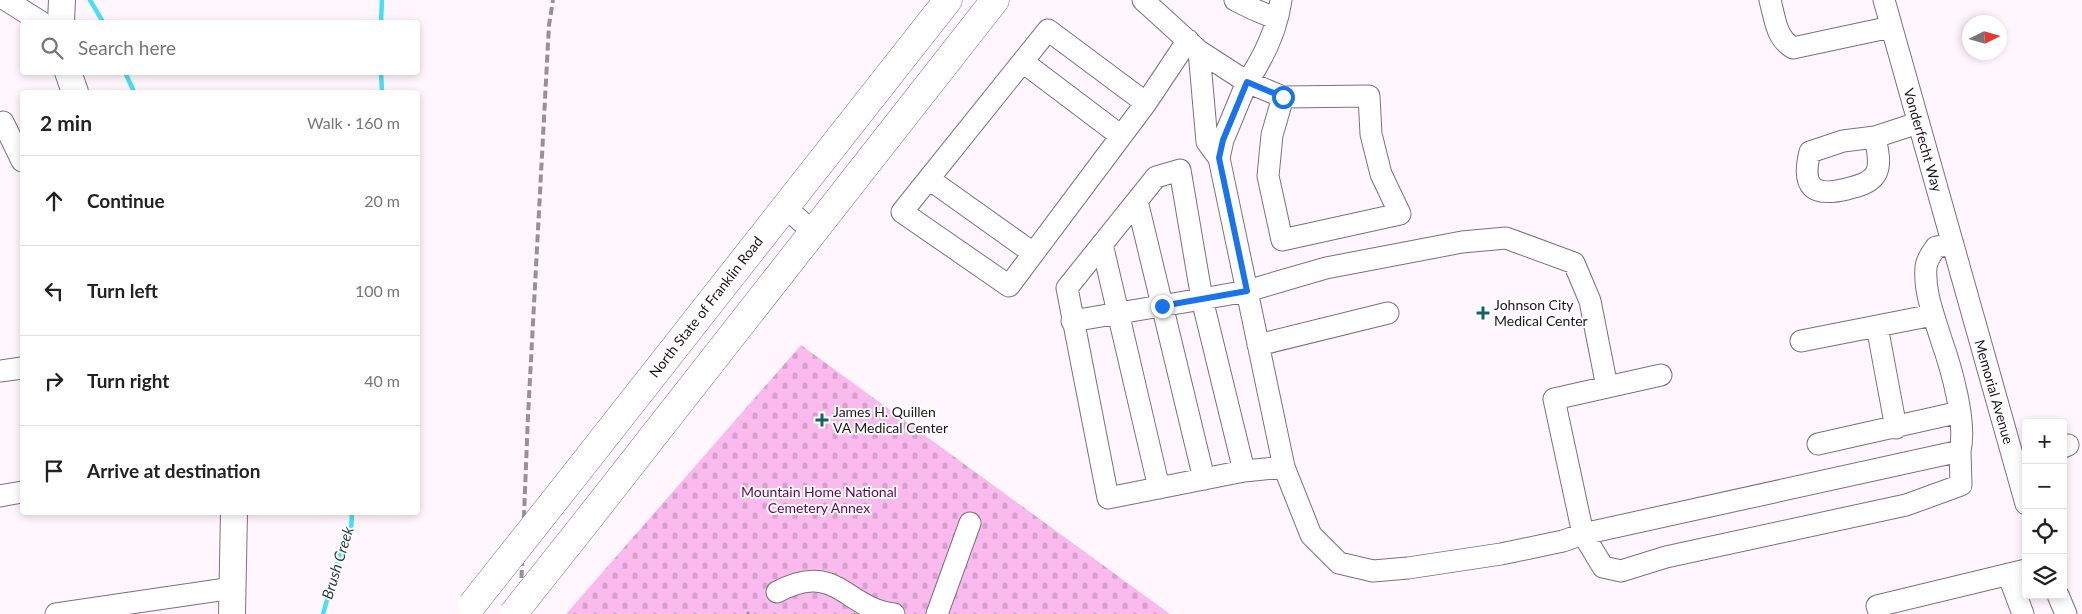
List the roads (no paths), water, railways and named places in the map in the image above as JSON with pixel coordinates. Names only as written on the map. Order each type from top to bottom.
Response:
[{"type":"highway","name":"North State of Franklin Road","points":[[468,609],[948,0]]},
{"type":"highway","points":[[513,614],[995,0]]},
{"type":"main road","points":[[60,20],[62,0]]},
{"type":"main road","points":[[69,75],[74,90]]},
{"type":"main road","points":[[232,614],[234,515]]},
{"type":"street","points":[[6,0],[38,20]]},
{"type":"street","points":[[1143,0],[1194,46],[1247,82],[1283,97],[1369,96],[1371,134],[1381,174],[1400,214],[1282,240],[1268,176],[1272,135],[1283,97]]},
{"type":"street","points":[[1219,158],[1223,140],[1247,82],[1260,64],[1273,34],[1279,9],[1253,9],[1235,0]]},
{"type":"street","points":[[1770,0],[1779,35],[1785,43],[1794,48],[1891,27]]},
{"type":"street","name":"Vonderfecht Way","points":[[1884,0],[1962,280]]},
{"type":"street","points":[[1146,103],[1048,30],[902,212],[1008,286],[1146,103],[1194,46]]},
{"type":"street","points":[[1194,46],[1208,142],[1219,158],[1284,467],[1311,535],[1339,563],[1373,571],[1408,568],[1502,554],[1563,541],[1583,534],[1960,451]]},
{"type":"street","points":[[1023,62],[1121,136]]},
{"type":"street","points":[[9,121],[20,155]]},
{"type":"street","points":[[1875,137],[1918,124]]},
{"type":"street","points":[[1244,472],[1202,299],[1180,170],[1156,177],[1067,288],[1108,498],[1204,479],[1284,467]]},
{"type":"street","points":[[929,179],[1033,254]]},
{"type":"street","points":[[1137,201],[1204,479]]},
{"type":"street","points":[[785,207],[813,232]]},
{"type":"street","points":[[1072,321],[1247,291],[1326,268],[1462,242],[1506,238],[1574,263],[1590,301],[1607,387]]},
{"type":"street","points":[[1102,244],[1159,488]]},
{"type":"street","points":[[1661,376],[1554,399],[1583,534],[1603,566],[1621,570],[1666,557],[1906,505],[1961,485],[1960,451],[1962,442],[1960,412],[1929,301],[1926,266],[1936,247],[1952,244]]},
{"type":"street","name":"Memorial Avenue","points":[[1962,280],[2020,461],[2022,475]]},
{"type":"street","points":[[1258,345],[1388,314]]},
{"type":"street","points":[[1801,341],[1933,315]]},
{"type":"street","points":[[1877,326],[1896,428]]},
{"type":"street","points":[[0,371],[20,368]]},
{"type":"street","points":[[1818,444],[1896,428],[1960,412]]},
{"type":"street","points":[[0,496],[20,492]]},
{"type":"street","points":[[937,614],[970,523]]},
{"type":"street","points":[[1880,614],[1877,606],[2017,572],[2023,614]]},
{"type":"street","points":[[777,592],[798,582],[812,580],[827,582],[883,613],[894,614]]},
{"type":"street","points":[[56,614],[233,588]]},
{"type":"street","points":[[2060,599],[2066,614]]},
{"type":"waterway","points":[[90,0],[102,20]]},
{"type":"waterway","name":"Brush Creek","points":[[381,20],[382,0]]},
{"type":"waterway","points":[[126,75],[133,90]]},
{"type":"waterway","name":"Brush Creek","points":[[381,75],[382,90]]},
{"type":"waterway","name":"Brush Creek","points":[[323,614],[339,558],[351,532],[352,515]]},
{"type":"railway","points":[[520,614],[528,416],[549,25],[553,0]]},
{"type":"place","name":"Johnson City Medical Center","points":[[1483,313]]},
{"type":"place","name":"James H. Quillen VA Medical Center","points":[[822,420]]},
{"type":"park label","name":"Mountain Home National Cemetery Annex","points":[[819,500]]}]
